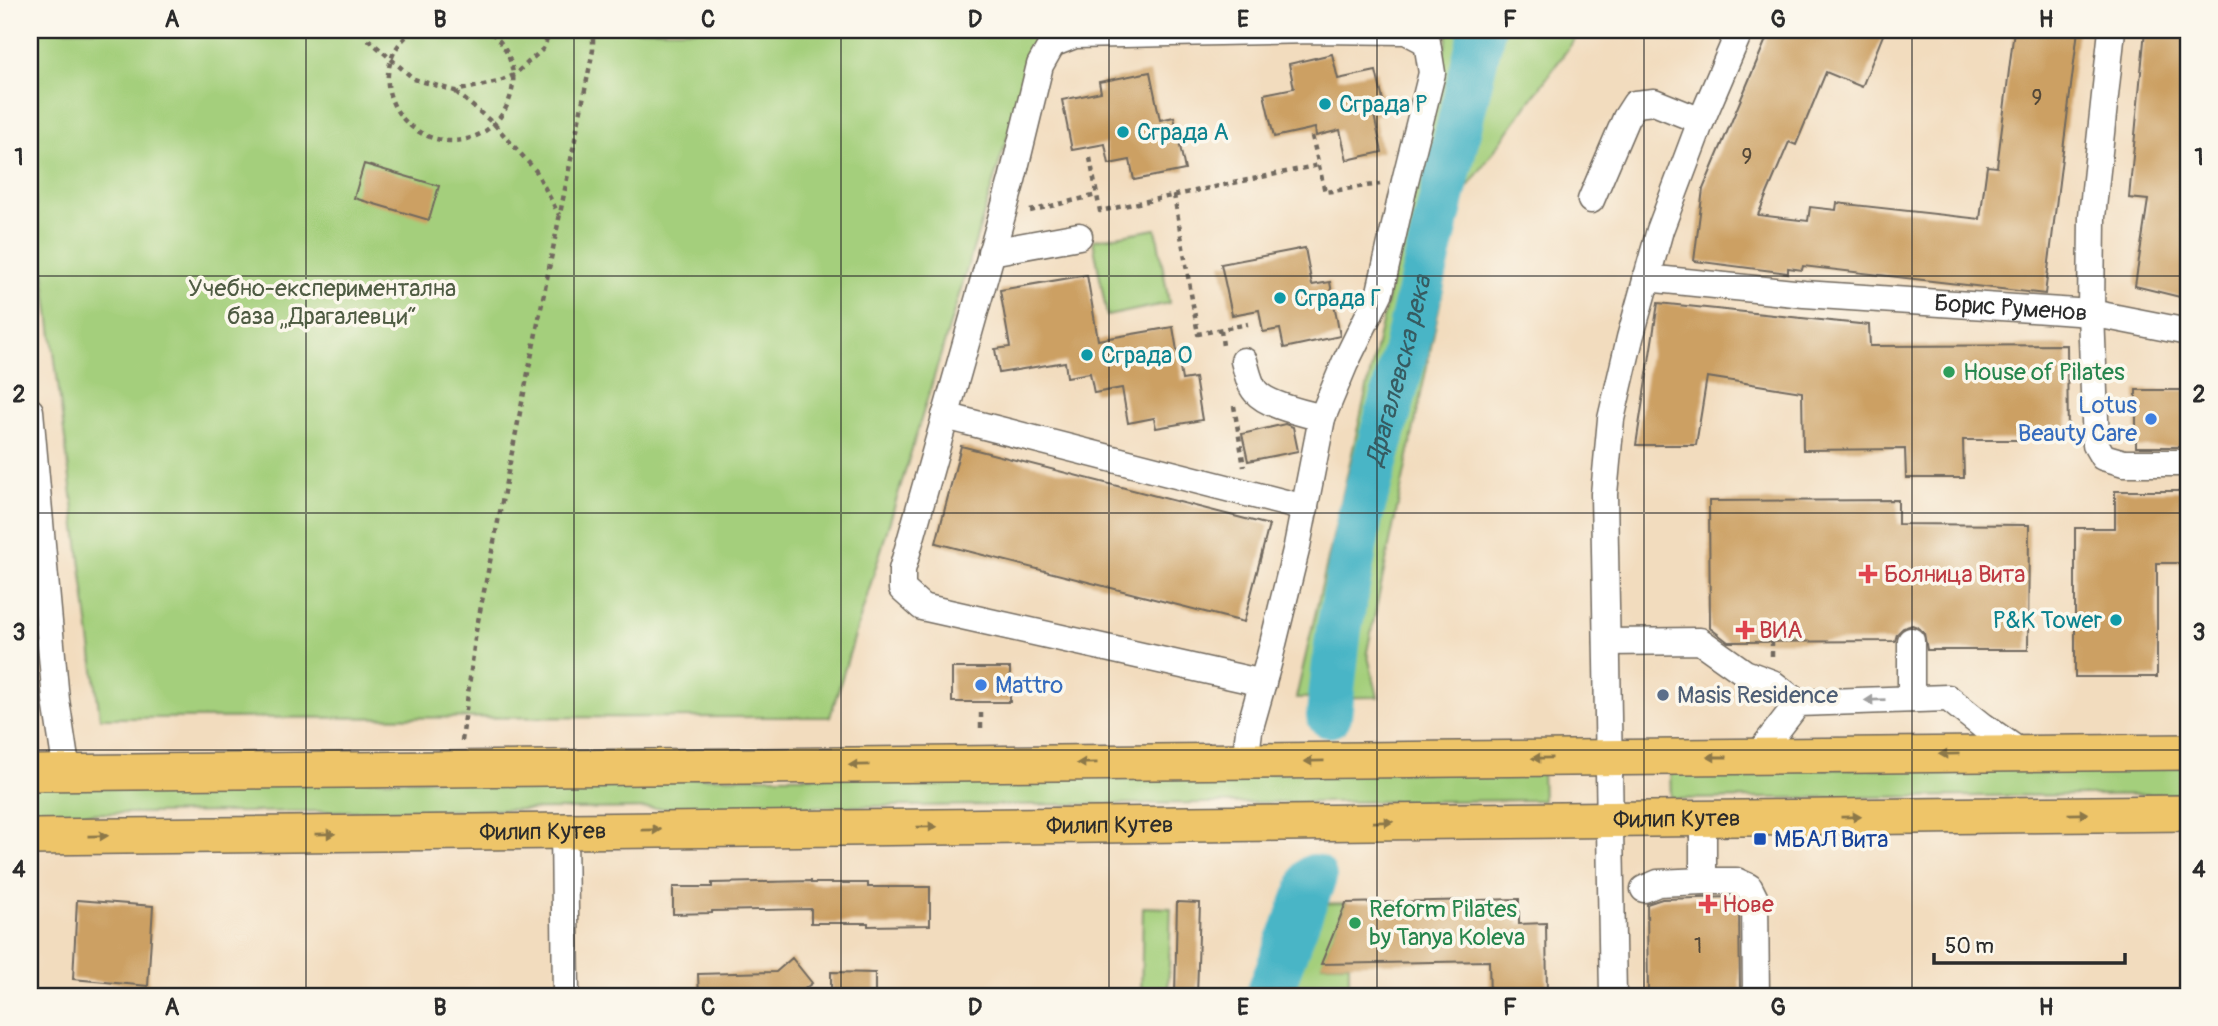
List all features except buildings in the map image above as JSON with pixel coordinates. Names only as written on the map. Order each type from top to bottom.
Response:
[{"type":"main road","points":[[30,774],[2188,752]]},
{"type":"main road","name":"Филип Кутев","points":[[30,837],[2188,813]]},
{"type":"street","points":[[1613,996],[1604,494],[1611,419],[1629,338],[1660,230],[1701,121],[1740,30]]},
{"type":"street","name":"Борис Руменов","points":[[1646,278],[1804,294],[2091,313],[2092,217],[2112,30]]},
{"type":"street","points":[[1245,761],[1249,731],[1263,683],[1305,508],[1322,418],[1345,363],[1380,292],[1432,73],[1427,42],[1406,31],[1075,35],[1052,44],[1040,65],[1001,217],[902,569],[902,589],[922,607],[1263,683]]},
{"type":"street","points":[[1591,200],[1626,118],[1635,104],[1654,102],[1701,121]]},
{"type":"street","points":[[991,252],[1079,236]]},
{"type":"street","points":[[2188,332],[2091,313],[2096,445],[2103,457],[2124,463],[2188,463]]},
{"type":"street","points":[[1235,359],[1256,393],[1268,401],[1322,418]]},
{"type":"street","points":[[30,411],[56,700],[67,773]]},
{"type":"street","points":[[945,416],[1305,508]]},
{"type":"street","points":[[1607,642],[1700,641],[1745,673],[1772,683],[1798,703],[1948,698],[2023,754]]},
{"type":"street","points":[[1911,641],[1911,699]]},
{"type":"street","points":[[1757,756],[1798,703]]},
{"type":"street","points":[[1703,818],[1703,881]]},
{"type":"street","points":[[564,831],[566,996]]},
{"type":"street","points":[[1644,890],[1658,883],[1703,881],[1736,881],[1749,887],[1755,900],[1756,996]]},
{"type":"path","points":[[365,30],[369,40],[414,79],[455,91],[495,125],[536,171],[560,216]]},
{"type":"path","points":[[413,30],[400,42],[391,60],[388,80],[391,100],[401,117],[416,131],[434,139],[454,142],[474,137],[495,125],[505,111],[512,91],[514,75],[506,50],[487,30]]},
{"type":"path","points":[[455,91],[499,82],[514,75],[543,49],[551,30]]},
{"type":"path","points":[[466,719],[476,631],[593,50],[593,30]]},
{"type":"path","points":[[1312,136],[1325,192],[1405,181]]},
{"type":"path","points":[[1090,158],[1101,211],[1319,165]]},
{"type":"path","points":[[1001,217],[1097,195]]},
{"type":"path","points":[[1174,195],[1198,334],[1248,324]]},
{"type":"path","points":[[1221,330],[1235,359]]},
{"type":"path","points":[[1233,398],[1249,493]]},
{"type":"path","points":[[981,713],[981,733]]},
{"type":"green space","name":"Учебно-експериментална база „Драгалевци“","points":[[30,30],[1040,30],[830,717],[100,718],[30,161]]},
{"type":"green space","points":[[1449,30],[1575,30],[1577,36],[1463,194],[1367,652],[1378,697],[1296,698]]},
{"type":"green space","points":[[1156,229],[1169,303],[1107,316],[1093,240]]},
{"type":"green space","points":[[2188,766],[2188,794],[1671,799],[1670,770]]},
{"type":"green space","points":[[1542,771],[1543,800],[30,814],[30,783]]},
{"type":"green space","points":[[1346,903],[1322,964],[1349,964],[1349,996],[1277,996],[1316,904]]},
{"type":"green space","points":[[1143,907],[1171,908],[1168,996],[1141,996]]},
{"type":"waterway","name":"Драгалевска река","points":[[1329,715],[1339,629],[1360,517],[1406,349],[1482,30]]},
{"type":"waterway","name":"Драгалевска река","points":[[1268,996],[1314,877]]},
{"type":"place","name":"Сграда Р","points":[[1325,104]]},
{"type":"place","name":"Сграда А","points":[[1123,132]]},
{"type":"place","name":"Сграда Г","points":[[1280,298]]},
{"type":"place","name":"Сграда О","points":[[1087,355]]},
{"type":"place","name":"House of Pilates","points":[[1949,372]]},
{"type":"place","name":"Lotus Beauty Care","points":[[2151,419]]},
{"type":"place","name":"Болница Вита","points":[[1868,574]]},
{"type":"place","name":"P&K Tower","points":[[2116,620]]},
{"type":"place","name":"ВИА","points":[[1745,630]]},
{"type":"place","name":"Mattro","points":[[981,685]]},
{"type":"place","name":"Masis Residence","points":[[1663,695]]},
{"type":"place","name":"МБАЛ Вита","points":[[1760,839]]},
{"type":"place","name":"Нове","points":[[1708,904]]},
{"type":"place","name":"Reform Pilates by Tanya Koleva","points":[[1355,923]]}]
